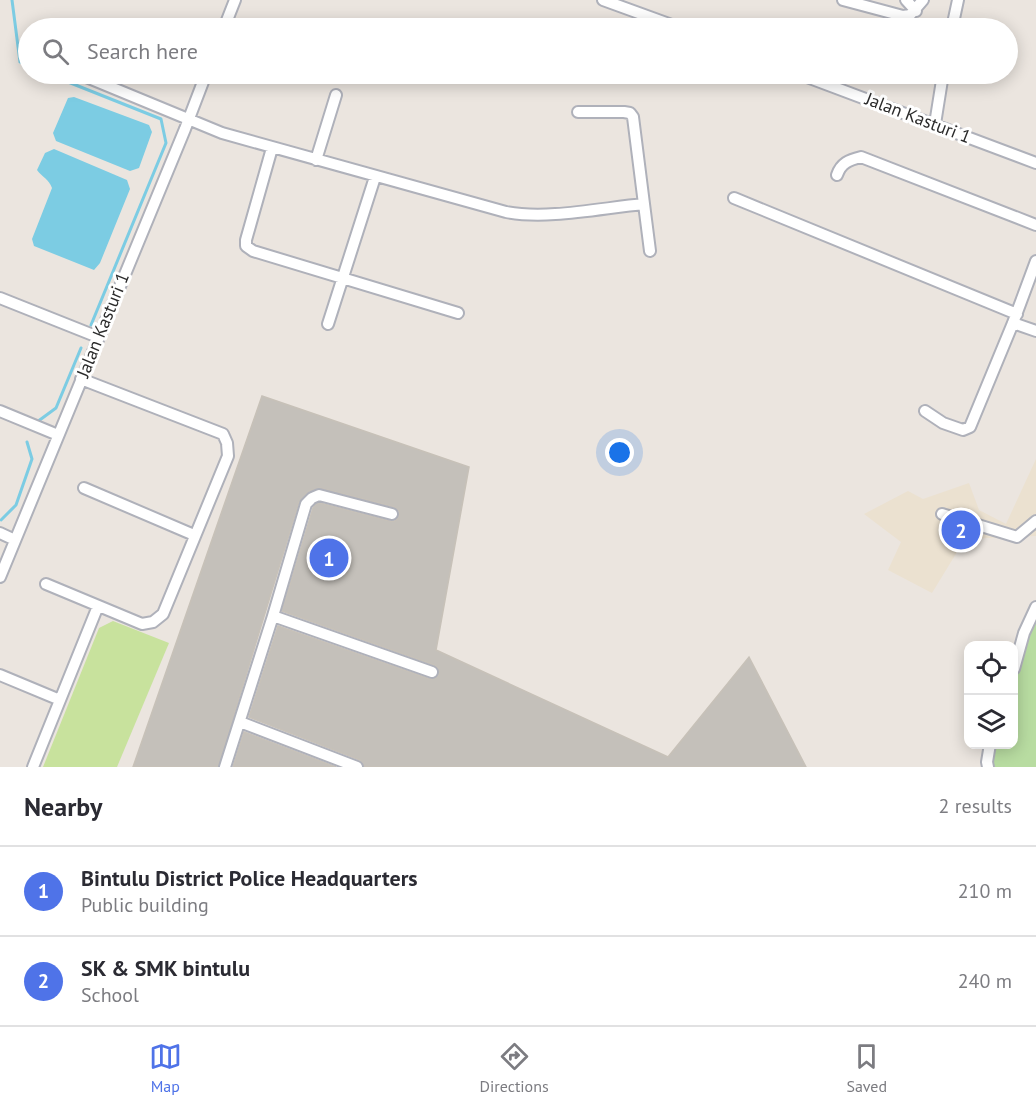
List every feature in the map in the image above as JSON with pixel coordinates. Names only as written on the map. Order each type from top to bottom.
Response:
[{"type":"street","points":[[603,0],[652,18]]},
{"type":"street","points":[[633,11],[639,0]]},
{"type":"street","points":[[843,0],[903,16],[910,15],[923,0]]},
{"type":"street","points":[[906,0],[916,10]]},
{"type":"street","points":[[954,18],[958,0]]},
{"type":"street","points":[[227,18],[231,1]]},
{"type":"street","points":[[105,84],[222,133],[375,177],[524,216],[644,204]]},
{"type":"street","name":"Jalan Kasturi 1","points":[[0,577],[202,84]]},
{"type":"street","name":"Jalan Kasturi 1","points":[[826,84],[1036,163]]},
{"type":"street","points":[[935,124],[941,84]]},
{"type":"street","points":[[316,160],[336,95]]},
{"type":"street","points":[[578,112],[624,112],[630,113],[633,117],[650,251]]},
{"type":"street","points":[[272,148],[246,246],[253,251],[458,313]]},
{"type":"street","points":[[837,175],[840,166],[861,157],[1036,225]]},
{"type":"street","points":[[328,324],[375,177]]},
{"type":"street","points":[[734,198],[1015,318],[1036,331]]},
{"type":"street","points":[[925,411],[953,427],[968,429],[1015,318],[1036,261]]},
{"type":"street","points":[[0,298],[98,337]]},
{"type":"street","points":[[46,584],[142,624],[153,622],[163,614],[228,456],[227,443],[223,434],[81,380]]},
{"type":"street","points":[[0,411],[58,435]]},
{"type":"street","points":[[84,488],[194,535]]},
{"type":"street","points":[[225,767],[306,504],[319,495],[392,514]]},
{"type":"street","points":[[942,514],[1017,537],[1036,521]]},
{"type":"street","points":[[0,533],[15,540]]},
{"type":"street","points":[[33,767],[98,606]]},
{"type":"street","points":[[1018,655],[1024,633],[1036,607]]},
{"type":"street","points":[[273,616],[432,672]]},
{"type":"street","points":[[0,675],[60,700]]},
{"type":"street","points":[[240,722],[357,767]]},
{"type":"street","points":[[988,767],[990,749]]},
{"type":"shaded area","points":[[1036,459],[1036,536],[965,539],[932,593],[888,570],[901,542],[864,514],[908,491],[923,499],[969,483],[979,510],[1006,524]]},
{"type":"green space","points":[[1036,617],[1036,767],[991,767],[993,749],[1018,749],[1018,673]]},
{"type":"green space","points":[[113,621],[169,643],[117,767],[43,767],[99,628]]},
{"type":"water","points":[[74,97],[149,125],[152,132],[139,168],[130,171],[56,141],[53,133],[68,98]]},
{"type":"water","points":[[54,149],[127,180],[130,189],[100,263],[94,270],[34,246],[32,239],[52,188],[37,170],[45,153]]},
{"type":"building","points":[[262,396],[469,467],[436,650],[668,757],[749,657],[806,767],[364,767],[360,760],[249,717],[278,626],[430,679],[436,678],[439,674],[438,668],[434,665],[282,611],[316,504],[320,503],[390,521],[395,521],[399,516],[399,511],[394,507],[320,488],[309,491],[299,502],[218,767],[133,767]]},
{"type":"building","points":[[244,732],[336,767],[233,767]]},
{"type":"waterway","points":[[12,0],[18,46]]},
{"type":"waterway","points":[[73,84],[161,119],[166,143],[91,325]]},
{"type":"waterway","points":[[37,422],[56,408],[81,348]]},
{"type":"waterway","points":[[1,520],[16,505],[32,459],[27,442]]},
{"type":"place","name":"SK & SMK bintulu","points":[[961,530]]},
{"type":"place","name":"Bintulu District Police Headquarters","points":[[329,558]]}]
